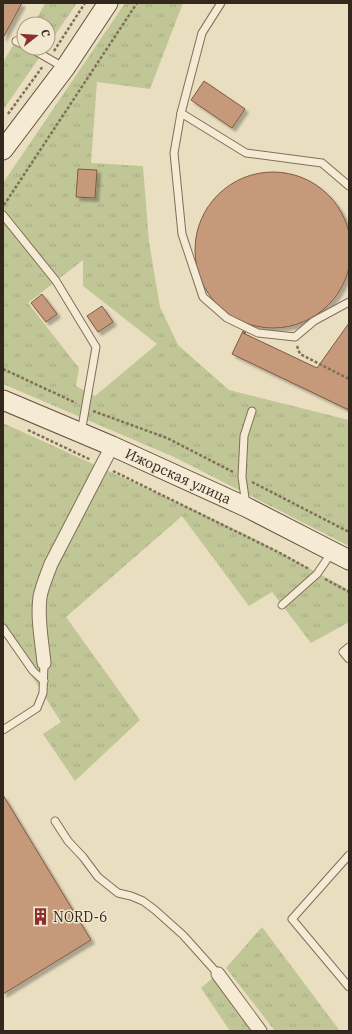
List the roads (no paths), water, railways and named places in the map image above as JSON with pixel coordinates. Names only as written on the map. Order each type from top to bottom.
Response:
[{"type":"main road","points":[[3,150],[65,68],[108,3]]},
{"type":"main road","name":"Ижорская улица","points":[[3,400],[112,446],[246,507],[341,556]]},
{"type":"street","points":[[44,663],[39,612],[40,597],[44,581],[51,564],[112,446]]},
{"type":"street","points":[[218,974],[260,1031]]},
{"type":"lane","points":[[221,3],[202,33],[181,113],[174,153],[182,234],[203,297],[227,318],[258,334],[295,337],[314,321],[349,302]]},
{"type":"lane","points":[[44,56],[65,68]]},
{"type":"lane","points":[[181,113],[246,153],[322,163],[349,186]]},
{"type":"lane","points":[[3,215],[56,281],[96,347],[81,433]]},
{"type":"lane","points":[[246,507],[242,477],[244,436],[252,411]]},
{"type":"lane","points":[[282,605],[317,574],[341,556]]},
{"type":"lane","points":[[3,628],[33,671],[44,681]]},
{"type":"lane","points":[[349,647],[343,652],[349,659]]},
{"type":"lane","points":[[3,730],[36,708],[42,698],[44,663]]},
{"type":"lane","points":[[55,821],[68,841],[83,857],[98,877],[118,893],[143,901],[155,910],[183,936],[218,974]]},
{"type":"lane","points":[[349,855],[292,919],[349,987]]},
{"type":"place","name":"NORD-6","points":[[40,917]]}]
